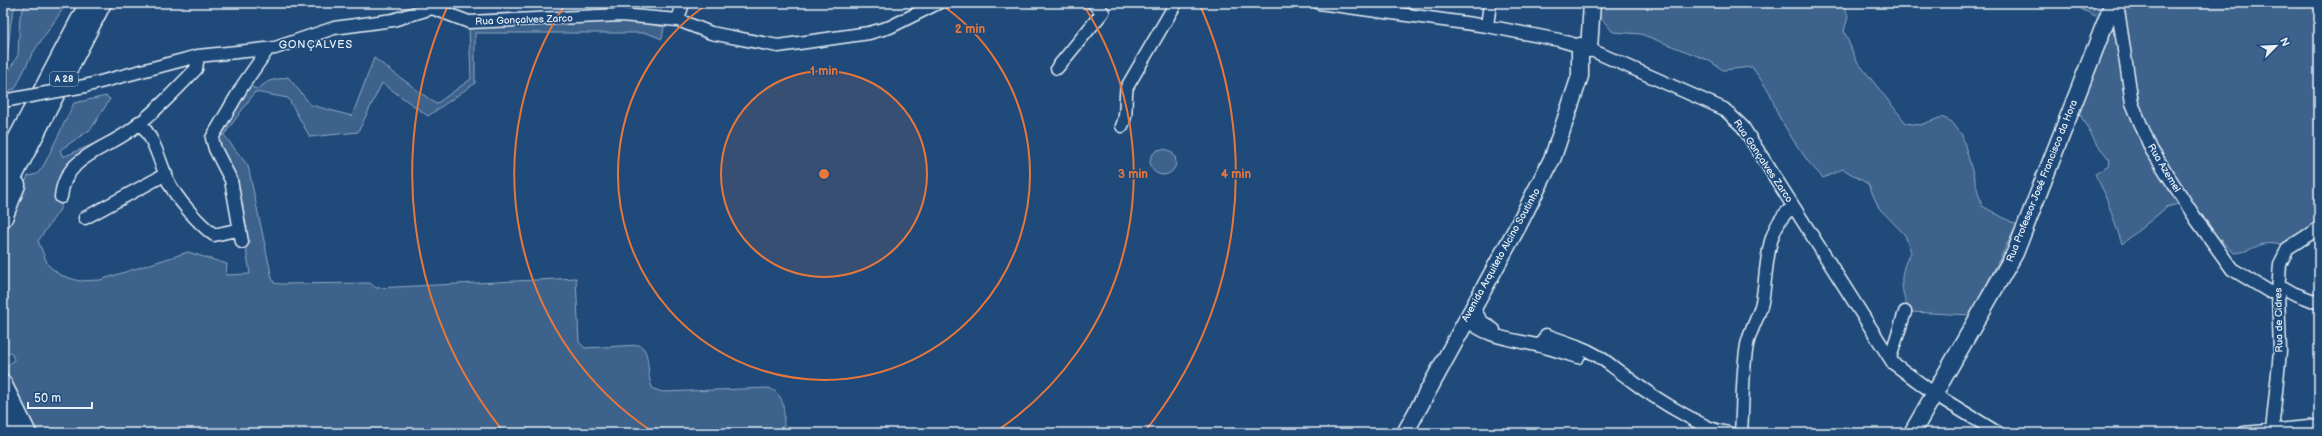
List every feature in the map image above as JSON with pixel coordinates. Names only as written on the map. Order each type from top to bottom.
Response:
[{"type":"highway","name":"A 28","points":[[3,166],[89,3]]},
{"type":"highway","name":"A 28","points":[[3,196],[27,153],[102,3]]},
{"type":"highway","points":[[3,218],[27,153]]},
{"type":"highway","points":[[3,417],[12,433]]},
{"type":"main road","name":"Avenida Arquiteto Alcino Soutinho","points":[[1405,431],[1456,338],[1472,318],[1553,157],[1589,50],[1592,3]]},
{"type":"main road","name":"Rua Professor José Francisco da Hora","points":[[1912,433],[1936,395],[2015,253],[2113,3]]},
{"type":"main road","points":[[3,384],[28,433]]},
{"type":"street","points":[[678,20],[683,3]]},
{"type":"street","name":"Rua Gonçalves Zarco","points":[[3,101],[85,86],[198,56],[268,49],[334,28],[393,20],[434,6],[469,22],[621,15],[678,20],[711,33],[778,46],[869,33],[890,27],[938,3]]},
{"type":"street","points":[[1057,68],[1103,12],[1093,3]]},
{"type":"street","points":[[1122,126],[1125,120],[1124,98],[1127,87],[1176,3]]},
{"type":"street","name":"Rua Gonçalves Zarco","points":[[1319,3],[1531,33],[1589,50],[1724,109],[1743,127],[1890,358],[1936,395],[1998,433]]},
{"type":"street","points":[[1487,26],[1490,3]]},
{"type":"street","name":"Rua Azemel","points":[[2117,3],[2132,104],[2151,149],[2196,219],[2232,269],[2270,292],[2278,289],[2292,294],[2317,297]]},
{"type":"street","points":[[242,242],[231,180],[215,149],[212,138],[243,85],[268,49]]},
{"type":"street","points":[[61,197],[66,175],[76,164],[101,147],[130,131],[196,69],[198,56]]},
{"type":"street","points":[[139,122],[158,150],[166,174],[180,201],[214,235],[240,229]]},
{"type":"street","points":[[84,218],[166,174]]},
{"type":"street","points":[[1741,433],[1747,345],[1760,309],[1770,247],[1775,228],[1780,218],[1793,207]]},
{"type":"street","name":"Rua de Cidres","points":[[2266,432],[2280,352],[2278,274],[2283,256],[2296,242],[2319,228]]},
{"type":"street","points":[[1890,358],[1905,312]]},
{"type":"street","points":[[1472,318],[1481,321],[1489,328],[1502,334],[1512,336],[1546,335],[1577,352]]},
{"type":"street","points":[[1472,318],[1507,340],[1551,349],[1600,356],[1654,397],[1715,431],[1729,433]]},
{"type":"street","points":[[1546,335],[1542,343],[1551,349]]},
{"type":"street","points":[[2244,433],[2319,426]]},
{"type":"shaded area","points":[[3,3],[17,3],[12,18],[8,50],[3,65]]},
{"type":"shaded area","points":[[26,3],[67,3],[32,54],[15,89],[3,92],[3,81],[18,55],[20,16]]},
{"type":"shaded area","points":[[1596,3],[1844,3],[1848,17],[1844,31],[1856,60],[1906,123],[1920,125],[1942,117],[1952,122],[1962,135],[1982,206],[2017,225],[1971,315],[1910,312],[1902,289],[1902,274],[1911,252],[1905,235],[1879,208],[1868,184],[1843,169],[1823,178],[1810,164],[1778,115],[1770,93],[1752,67],[1723,70],[1708,60],[1641,34],[1613,32],[1598,15]]},
{"type":"shaded area","points":[[2077,3],[2319,3],[2319,219],[2283,246],[2275,244],[2262,244],[2234,253],[2182,203],[2167,207],[2122,244],[2105,194],[2095,174],[2109,166],[2110,160],[2096,143],[2079,113],[2102,47],[2100,18],[2081,9]]},
{"type":"shaded area","points":[[623,19],[664,27],[662,39],[647,33],[475,33],[475,83],[428,116],[382,83],[358,132],[310,137],[288,98],[255,92],[224,135],[248,166],[272,278],[274,283],[280,284],[370,283],[376,288],[576,278],[579,342],[585,348],[639,345],[646,352],[649,377],[653,389],[663,392],[769,388],[775,391],[782,401],[784,413],[784,433],[35,433],[28,416],[14,391],[8,374],[7,366],[14,360],[11,352],[3,356],[3,232],[28,176],[37,174],[44,165],[74,103],[106,96],[110,99],[91,129],[60,150],[63,157],[98,142],[101,147],[77,164],[61,197],[61,208],[38,241],[48,265],[60,275],[79,281],[100,280],[188,252],[227,264],[226,275],[250,274],[235,179],[216,139],[247,85],[257,89],[269,81],[288,77],[311,105],[352,116],[374,58],[436,104],[471,79],[469,26]]},
{"type":"shaded area","points":[[1163,149],[1172,153],[1176,162],[1172,171],[1163,175],[1154,171],[1150,162],[1154,153]]},
{"type":"district","name":"GONÇALVES","points":[[316,44]]}]
